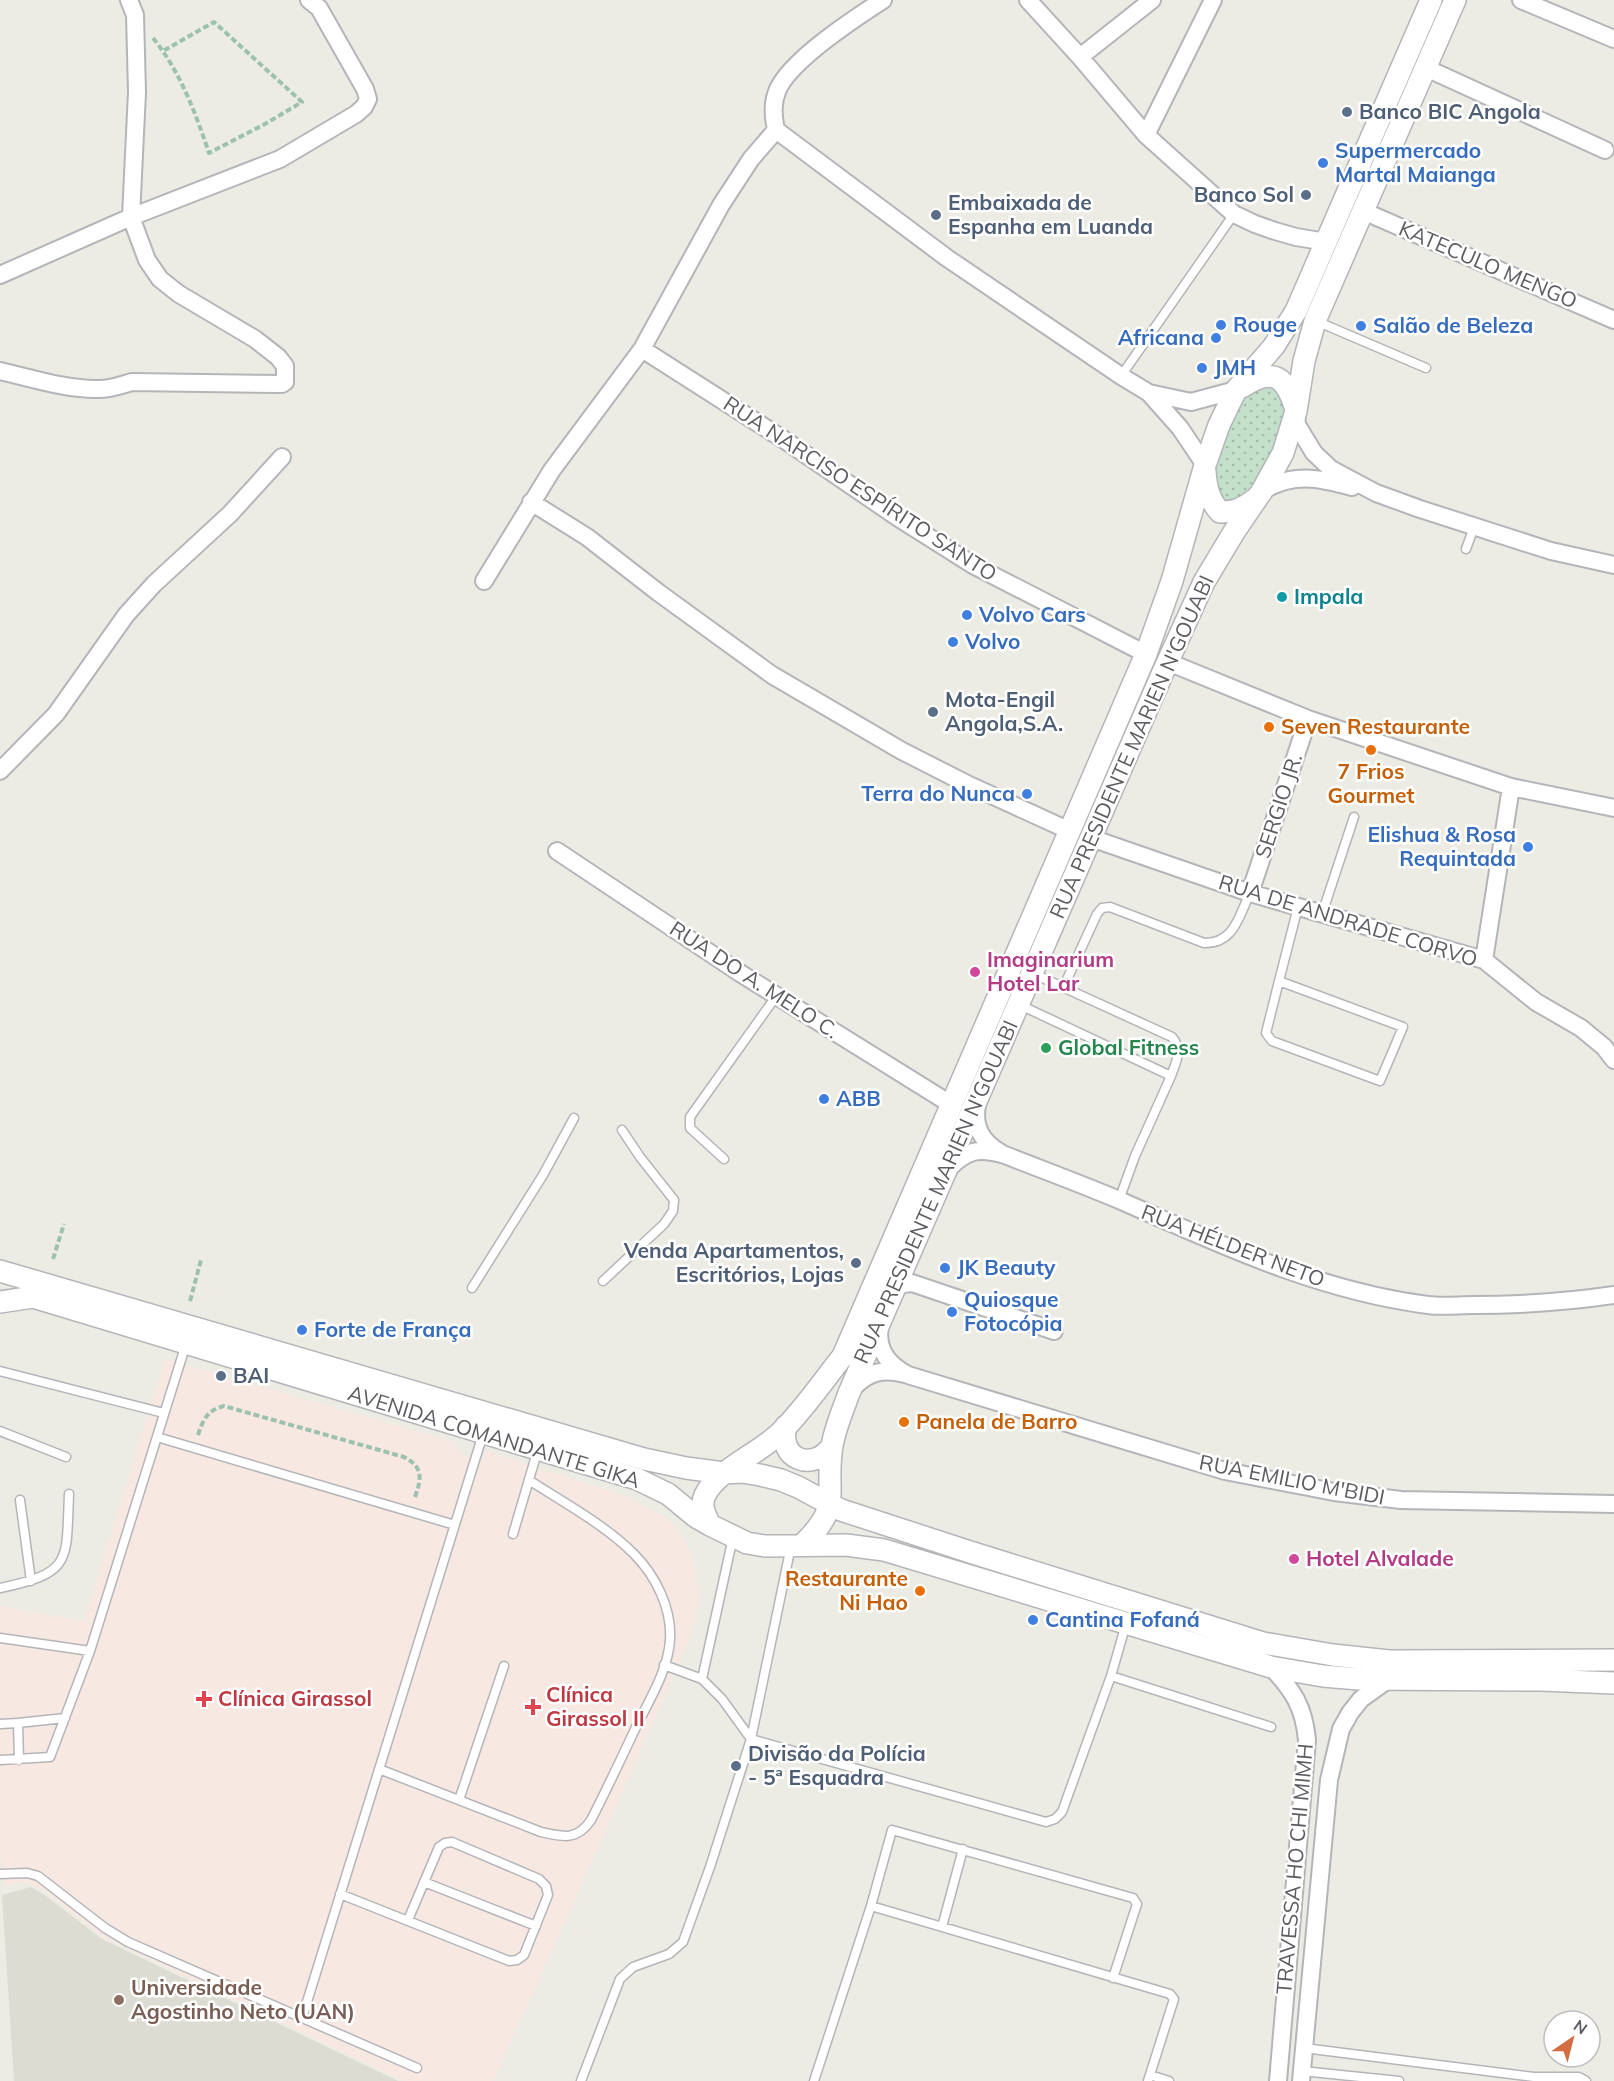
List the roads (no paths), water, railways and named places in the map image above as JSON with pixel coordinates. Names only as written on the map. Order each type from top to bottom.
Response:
[{"type":"street","points":[[0,371],[74,387],[98,389],[132,382],[284,384],[286,379],[285,366],[278,357],[255,339],[179,294],[160,279],[147,260],[131,217],[137,92],[135,15],[129,0]]},
{"type":"street","points":[[883,0],[843,26],[793,70],[779,89],[772,110],[776,130],[947,258],[1120,376],[1149,393],[1180,428],[1205,466],[1206,482],[1212,504],[1220,512],[1232,512],[1243,508],[1262,491],[1282,482],[1311,477],[1376,493],[1551,551],[1614,565]]},
{"type":"street","points":[[1028,0],[1146,135],[1234,214],[1275,231],[1326,242]]},
{"type":"street","points":[[1080,57],[1152,0]]},
{"type":"street","points":[[1146,135],[1212,0]]},
{"type":"street","name":"RUA PRESIDENTE MARIEN N'GOUABI","points":[[710,1525],[702,1506],[704,1496],[724,1473],[762,1448],[786,1426],[843,1356],[1146,654],[1172,581],[1219,425],[1236,390],[1274,346],[1296,311],[1431,0]]},
{"type":"street","name":"RUA PRESIDENTE MARIEN N'GOUABI","points":[[830,1503],[832,1446],[849,1393],[881,1319],[903,1280],[946,1171],[1018,1004],[1204,582],[1262,491],[1282,453],[1296,411],[1304,361],[1315,321],[1455,0]]},
{"type":"street","points":[[1521,0],[1614,39]]},
{"type":"street","points":[[0,276],[131,217],[280,159],[356,114],[364,107],[368,99],[317,3]]},
{"type":"street","points":[[1426,68],[1605,150]]},
{"type":"street","points":[[484,580],[552,470],[642,349],[721,206],[751,159],[776,130]]},
{"type":"street","name":"KATECULO MENGO","points":[[1363,211],[1614,320]]},
{"type":"street","name":"RUA NARCISO ESPÍRITO SANTO","points":[[642,349],[974,565],[1146,654]]},
{"type":"street","points":[[1149,393],[1191,402],[1236,390],[1264,376],[1275,378],[1284,382],[1290,390],[1297,425],[1314,453],[1331,469],[1376,493]]},
{"type":"street","points":[[0,771],[56,714],[126,615],[154,584],[230,514],[282,458]]},
{"type":"street","points":[[531,502],[587,537],[659,593],[772,675],[902,751],[1070,831]]},
{"type":"street","points":[[1168,662],[1308,719],[1511,787],[1614,808]]},
{"type":"street","name":"SERGIO JR.","points":[[1250,893],[1308,719]]},
{"type":"street","points":[[1484,960],[1511,787]]},
{"type":"street","name":"RUA DE ANDRADE CORVO","points":[[1091,838],[1250,893],[1484,960],[1536,1002],[1581,1028],[1604,1047],[1614,1060]]},
{"type":"street","name":"RUA DO A. MELO C.","points":[[557,851],[777,995],[952,1105]]},
{"type":"street","name":"RUA HÉLDER NETO","points":[[980,1093],[976,1113],[980,1134],[1005,1155]]},
{"type":"street","name":"RUA HÉLDER NETO","points":[[946,1171],[964,1154],[972,1151],[992,1151],[1119,1200],[1216,1244],[1290,1272],[1372,1295],[1430,1305],[1536,1303],[1614,1295]]},
{"type":"street","name":"AVENIDA COMANDANTE GIKA","points":[[0,1271],[644,1459],[724,1473],[742,1472],[781,1480],[842,1510],[1263,1643],[1333,1655],[1389,1661],[1614,1660]]},
{"type":"street","points":[[903,1280],[1054,1331]]},
{"type":"street","name":"AVENIDA COMANDANTE GIKA","points":[[0,1302],[33,1298],[637,1479],[668,1494],[696,1517],[747,1543],[765,1546],[846,1545],[884,1550],[1271,1667],[1323,1676],[1359,1679],[1541,1680],[1614,1683]]},
{"type":"street","name":"RUA EMILIO M'BIDI","points":[[881,1319],[879,1334],[883,1354],[897,1369],[908,1375],[1225,1471],[1334,1492],[1401,1500],[1614,1504]]},
{"type":"street","points":[[849,1393],[862,1379],[875,1372],[895,1371],[908,1375]]},
{"type":"street","points":[[786,1426],[785,1445],[796,1458],[813,1460],[820,1458],[832,1446]]},
{"type":"street","points":[[797,1545],[818,1529],[830,1503]]},
{"type":"street","name":"TRAVESSA HO CHI MIMH","points":[[1271,1667],[1286,1683],[1299,1704],[1305,1719],[1307,1740],[1278,2081]]},
{"type":"street","name":"TRAVESSA HO CHI MIMH","points":[[1301,2078],[1329,1780],[1341,1729],[1350,1713],[1361,1699],[1389,1679]]},
{"type":"lane","points":[[1120,376],[1234,214]]},
{"type":"lane","points":[[1315,321],[1426,368]]},
{"type":"lane","points":[[1467,550],[1475,527]]},
{"type":"lane","points":[[1322,914],[1354,817]]},
{"type":"lane","points":[[1063,987],[1097,914],[1102,908],[1110,907],[1204,943],[1217,943],[1226,938],[1235,927],[1250,893]]},
{"type":"lane","points":[[1278,981],[1403,1027],[1380,1081],[1272,1041],[1266,1033],[1278,981],[1298,907]]},
{"type":"lane","points":[[1032,973],[1172,1037],[1178,1046],[1179,1052],[1171,1076],[1135,1156],[1119,1200]]},
{"type":"lane","points":[[724,1159],[690,1128],[690,1118],[777,995]]},
{"type":"lane","points":[[1018,1004],[1171,1076]]},
{"type":"lane","points":[[472,1288],[543,1175],[574,1118]]},
{"type":"lane","points":[[603,1281],[664,1224],[673,1211],[674,1200],[622,1130]]},
{"type":"lane","points":[[0,1760],[50,1757],[90,1651],[186,1343]]},
{"type":"lane","points":[[0,1371],[165,1413]]},
{"type":"lane","points":[[0,1431],[66,1457]]},
{"type":"lane","points":[[302,2018],[483,1432]]},
{"type":"lane","points":[[157,1437],[454,1526]]},
{"type":"lane","points":[[513,1534],[539,1448]]},
{"type":"lane","points":[[379,1768],[541,1832],[568,1836],[578,1834],[586,1828],[599,1805],[657,1685],[670,1642],[669,1620],[665,1603],[646,1569],[634,1554],[606,1530],[529,1480]]},
{"type":"lane","points":[[0,1588],[31,1581],[52,1571],[62,1561],[67,1549],[69,1494]]},
{"type":"lane","points":[[20,1500],[31,1581]]},
{"type":"lane","points":[[702,1679],[733,1537]]},
{"type":"lane","points":[[581,2081],[620,1979],[633,1967],[669,1954],[683,1942],[751,1739],[797,1545]]},
{"type":"lane","points":[[664,1665],[702,1679],[722,1699],[751,1739],[1046,1822],[1055,1819],[1062,1812],[1111,1676],[1127,1622]]},
{"type":"lane","points":[[0,1638],[90,1651]]},
{"type":"lane","points":[[459,1800],[504,1666]]},
{"type":"lane","points":[[1111,1676],[1271,1727]]},
{"type":"lane","points":[[0,1724],[64,1718]]},
{"type":"lane","points":[[18,1723],[19,1760]]},
{"type":"lane","points":[[814,2081],[871,1906],[892,1830],[1136,1900],[1137,1904],[1113,1978]]},
{"type":"lane","points":[[340,1894],[509,1961],[517,1960],[524,1955],[548,1895],[546,1886],[539,1879],[452,1842],[445,1843],[439,1847],[408,1920]]},
{"type":"lane","points":[[942,1927],[963,1850]]},
{"type":"lane","points":[[0,1874],[27,1873],[38,1876],[105,1928],[128,1942],[417,2068]]},
{"type":"lane","points":[[424,1882],[536,1926]]},
{"type":"lane","points":[[871,1906],[1170,1994],[1174,1999],[1149,2078],[1169,2081]]},
{"type":"lane","points":[[1304,2048],[1536,2079],[1579,2076],[1586,2081]]},
{"type":"lane","points":[[1301,2078],[1399,2081]]},
{"type":"place","name":"Banco BIC Angola","points":[[1347,112]]},
{"type":"place","name":"Supermercado Martal Maianga","points":[[1323,163]]},
{"type":"place","name":"Banco Sol","points":[[1306,195]]},
{"type":"place","name":"Embaixada de Espanha em Luanda","points":[[936,215]]},
{"type":"place","name":"Rouge","points":[[1221,325]]},
{"type":"place","name":"Salão de Beleza","points":[[1361,326]]},
{"type":"place","name":"Africana","points":[[1216,338]]},
{"type":"place","name":"JMH","points":[[1202,368]]},
{"type":"place","name":"Impala","points":[[1282,597]]},
{"type":"place","name":"Volvo Cars","points":[[967,615]]},
{"type":"place","name":"Volvo","points":[[953,642]]},
{"type":"place","name":"Mota-Engil Angola,S.A.","points":[[933,712]]},
{"type":"place","name":"Seven Restaurante","points":[[1269,727]]},
{"type":"place","name":"7 Frios Gourmet","points":[[1371,750]]},
{"type":"place","name":"Terra do Nunca","points":[[1027,794]]},
{"type":"place","name":"Elishua & Rosa Requintada","points":[[1528,847]]},
{"type":"place","name":"Imaginarium Hotel Lar","points":[[975,972]]},
{"type":"place","name":"Global Fitness","points":[[1046,1048]]},
{"type":"place","name":"ABB","points":[[824,1099]]},
{"type":"place","name":"Venda Apartamentos, Escritórios, Lojas","points":[[856,1263]]},
{"type":"place","name":"JK Beauty","points":[[945,1268]]},
{"type":"place","name":"Quiosque Fotocópia","points":[[952,1312]]},
{"type":"place","name":"Forte de França","points":[[302,1330]]},
{"type":"place","name":"BAI","points":[[221,1376]]},
{"type":"place","name":"Panela de Barro","points":[[904,1422]]},
{"type":"place","name":"Hotel Alvalade","points":[[1294,1559]]},
{"type":"place","name":"Restaurante Ni Hao","points":[[920,1591]]},
{"type":"place","name":"Cantina Fofaná","points":[[1033,1620]]},
{"type":"place","name":"Clínica Girassol","points":[[204,1699]]},
{"type":"place","name":"Clínica Girassol II","points":[[533,1707]]},
{"type":"place","name":"Divisão da Polícia - 5ª Esquadra","points":[[736,1766]]},
{"type":"place","name":"Universidade Agostinho Neto (UAN)","points":[[119,2000]]}]
